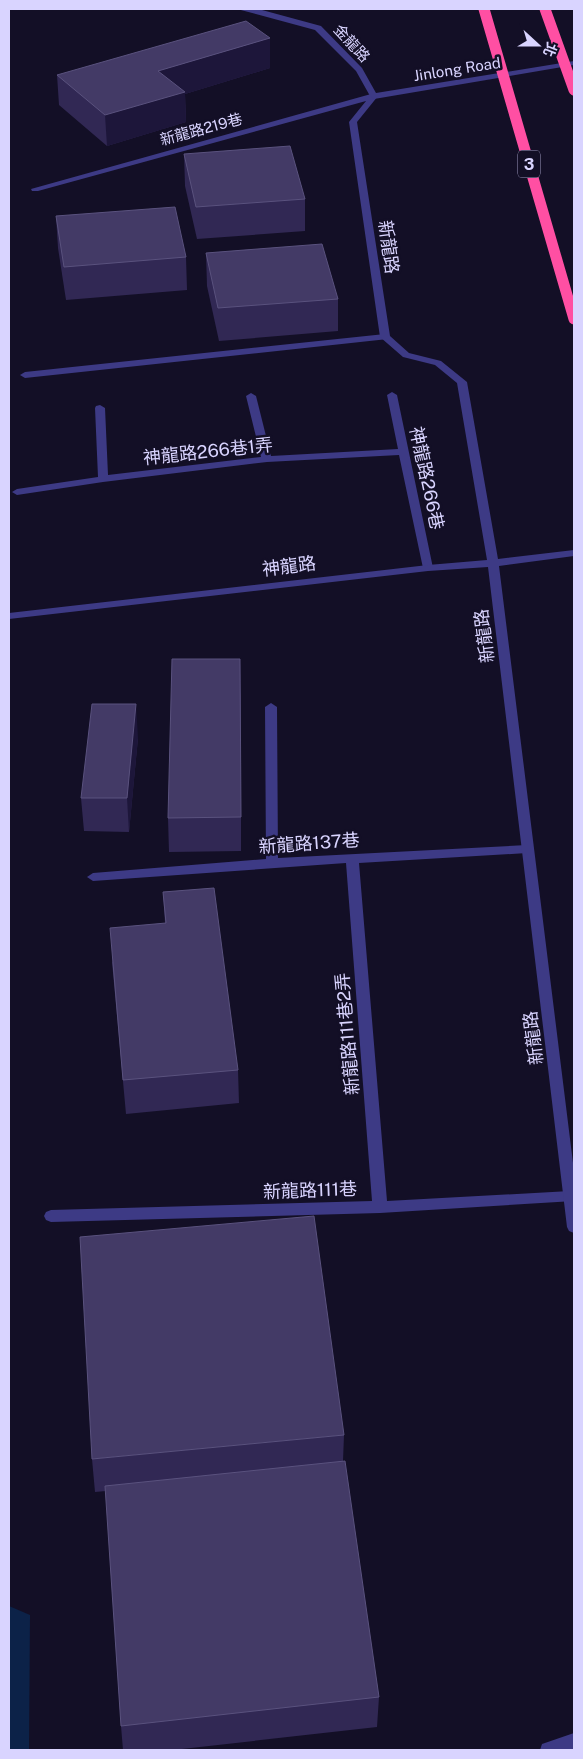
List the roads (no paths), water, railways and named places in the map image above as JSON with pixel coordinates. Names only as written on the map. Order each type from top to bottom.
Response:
[{"type":"highway","name":"3","points":[[484,9],[574,319]]},
{"type":"highway","points":[[545,9],[574,90]]},
{"type":"street","name":"金龍路","points":[[241,9],[318,28],[359,70],[374,96]]},
{"type":"street","name":"Jinlong Road","points":[[374,96],[574,63]]},
{"type":"street","name":"新龍路219巷","points":[[35,189],[374,96]]},
{"type":"street","name":"新龍路","points":[[374,96],[353,122],[385,336],[406,355],[438,363],[462,382],[493,563],[574,1227]]},
{"type":"street","points":[[25,375],[385,336]]},
{"type":"street","name":"神龍路266巷","points":[[392,395],[428,568]]},
{"type":"street","points":[[251,396],[268,460]]},
{"type":"street","points":[[100,408],[103,479]]},
{"type":"street","name":"神龍路266巷1弄","points":[[17,492],[103,479],[268,460],[404,452]]},
{"type":"street","name":"神龍路","points":[[9,616],[574,553]]},
{"type":"street","points":[[271,707],[272,863]]},
{"type":"street","name":"新龍路137巷","points":[[94,876],[352,858],[527,849]]},
{"type":"street","name":"新龍路111巷2弄","points":[[352,858],[380,1207]]},
{"type":"street","name":"新龍路111巷","points":[[51,1216],[380,1207],[570,1197]]},
{"type":"street","points":[[548,1750],[574,1740]]},
{"type":"water","points":[[9,1606],[30,1615],[29,1750],[9,1750]]}]
